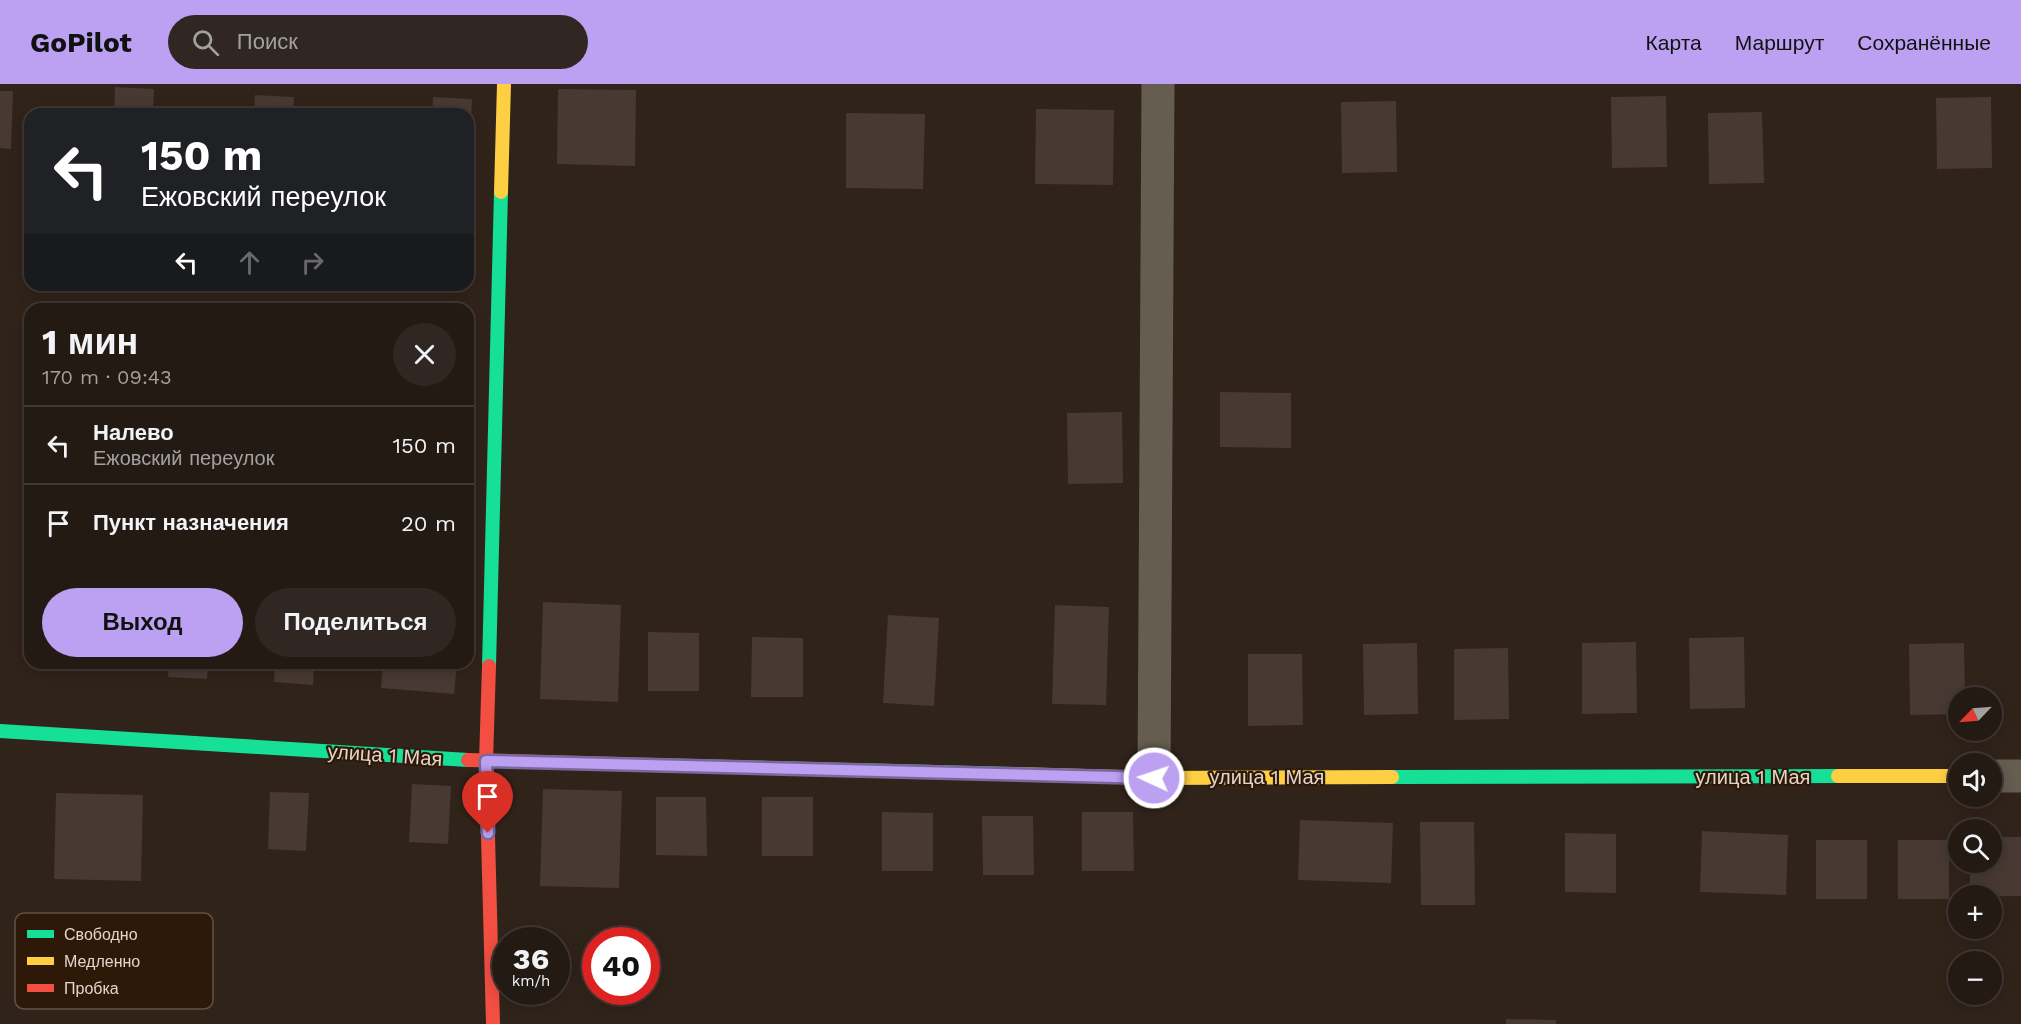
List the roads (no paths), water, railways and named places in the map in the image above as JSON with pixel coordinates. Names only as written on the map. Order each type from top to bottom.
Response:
[{"type":"street","points":[[494,1024],[486,761],[504,84]]},
{"type":"street","points":[[1154,778],[1158,84]]},
{"type":"street","name":"улица 1 Мая","points":[[0,731],[486,761],[1154,778],[1948,776]]},
{"type":"street","points":[[2002,776],[2021,776]]}]
